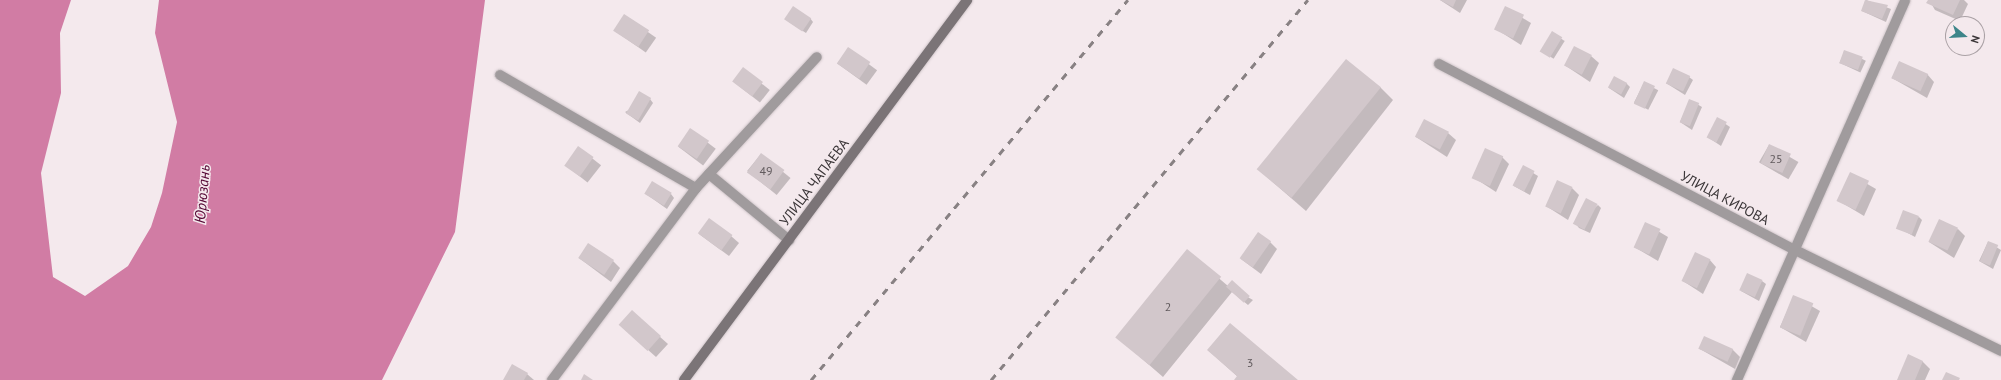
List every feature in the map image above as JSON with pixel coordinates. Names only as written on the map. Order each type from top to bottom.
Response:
[{"type":"main road","name":"УЛИЦА ЧАПАЕВА","points":[[684,380],[967,0]]},
{"type":"street","points":[[1737,380],[1793,249],[1905,0]]},
{"type":"street","points":[[552,380],[696,188],[817,57]]},
{"type":"street","name":"УЛИЦА КИРОВА","points":[[1439,64],[1793,249],[2001,351]]},
{"type":"street","points":[[500,74],[696,188]]},
{"type":"street","points":[[709,174],[789,240]]},
{"type":"water","name":"Юрюзань","points":[[0,0],[71,0],[60,33],[61,93],[41,173],[53,277],[85,296],[128,266],[151,227],[162,193],[177,122],[155,33],[159,0],[485,0],[455,232],[382,380],[0,380]]},
{"type":"building","points":[[1440,0],[1456,0],[1453,7]]},
{"type":"building","points":[[1865,0],[1888,5],[1882,19],[1861,11]]},
{"type":"building","points":[[1928,0],[1960,0],[1953,15],[1926,3]]},
{"type":"building","points":[[793,6],[811,18],[802,32],[784,19]]},
{"type":"building","points":[[1505,6],[1524,15],[1513,38],[1494,30]]},
{"type":"building","points":[[624,14],[649,30],[638,47],[613,31]]},
{"type":"building","points":[[1552,31],[1562,37],[1550,58],[1540,52]]},
{"type":"building","points":[[1574,46],[1592,55],[1582,75],[1564,66]]},
{"type":"building","points":[[848,47],[870,62],[859,79],[837,64]]},
{"type":"building","points":[[1844,50],[1863,57],[1858,70],[1839,63]]},
{"type":"building","points":[[1346,59],[1381,87],[1292,198],[1257,169]]},
{"type":"building","points":[[1899,61],[1928,74],[1921,91],[1891,78]]},
{"type":"building","points":[[743,67],[763,82],[752,96],[732,81]]},
{"type":"building","points":[[1673,68],[1690,76],[1683,91],[1666,83]]},
{"type":"building","points":[[1614,76],[1627,83],[1621,95],[1608,87]]},
{"type":"building","points":[[1644,81],[1655,86],[1645,109],[1634,104]]},
{"type":"building","points":[[639,91],[651,98],[638,121],[626,114]]},
{"type":"building","points":[[1689,99],[1699,103],[1690,126],[1680,122]]},
{"type":"building","points":[[1717,117],[1727,122],[1716,142],[1707,137]]},
{"type":"building","points":[[1424,119],[1449,132],[1440,150],[1415,137]]},
{"type":"building","points":[[690,128],[709,141],[697,159],[678,146]]},
{"type":"building","points":[[1769,144],[1791,154],[1782,173],[1760,163]]},
{"type":"building","points":[[578,146],[594,157],[580,177],[564,166]]},
{"type":"building","points":[[1485,148],[1503,156],[1490,186],[1472,178]]},
{"type":"building","points":[[761,153],[784,170],[770,189],[747,172]]},
{"type":"building","points":[[1523,165],[1535,171],[1524,191],[1513,185]]},
{"type":"building","points":[[1850,172],[1869,181],[1856,210],[1836,201]]},
{"type":"building","points":[[1557,180],[1573,187],[1561,213],[1545,206]]},
{"type":"building","points":[[652,181],[672,193],[664,206],[644,194]]},
{"type":"building","points":[[1586,198],[1598,204],[1584,230],[1573,224]]},
{"type":"building","points":[[1903,210],[1919,216],[1912,235],[1896,229]]},
{"type":"building","points":[[709,218],[732,235],[721,250],[698,233]]},
{"type":"building","points":[[1939,219],[1958,228],[1947,251],[1928,242]]},
{"type":"building","points":[[1645,222],[1661,229],[1649,254],[1634,248]]},
{"type":"building","points":[[1258,232],[1271,241],[1253,267],[1240,258]]},
{"type":"building","points":[[1988,241],[1998,245],[1990,266],[1980,261]]},
{"type":"building","points":[[588,243],[614,260],[604,275],[578,258]]},
{"type":"building","points":[[1187,249],[1221,277],[1149,365],[1115,338]]},
{"type":"building","points":[[1695,252],[1710,259],[1697,288],[1681,281]]},
{"type":"building","points":[[1747,273],[1763,280],[1755,297],[1739,290]]},
{"type":"building","points":[[1232,280],[1250,296],[1244,303],[1226,287]]},
{"type":"building","points":[[1793,295],[1813,303],[1800,336],[1780,327]]},
{"type":"building","points":[[632,310],[661,336],[648,351],[619,325]]},
{"type":"building","points":[[1230,323],[1298,380],[1234,380],[1237,376],[1207,350]]},
{"type":"building","points":[[1704,336],[1733,349],[1728,362],[1698,349]]},
{"type":"building","points":[[1908,354],[1923,361],[1915,380],[1897,380]]},
{"type":"building","points":[[512,364],[528,373],[524,380],[503,380]]},
{"type":"building","points":[[1946,372],[1960,378],[1959,380],[1942,380]]},
{"type":"building","points":[[584,374],[593,380],[581,380]]},
{"type":"railway","points":[[811,380],[1128,0]]},
{"type":"railway","points":[[991,380],[1308,0]]}]
